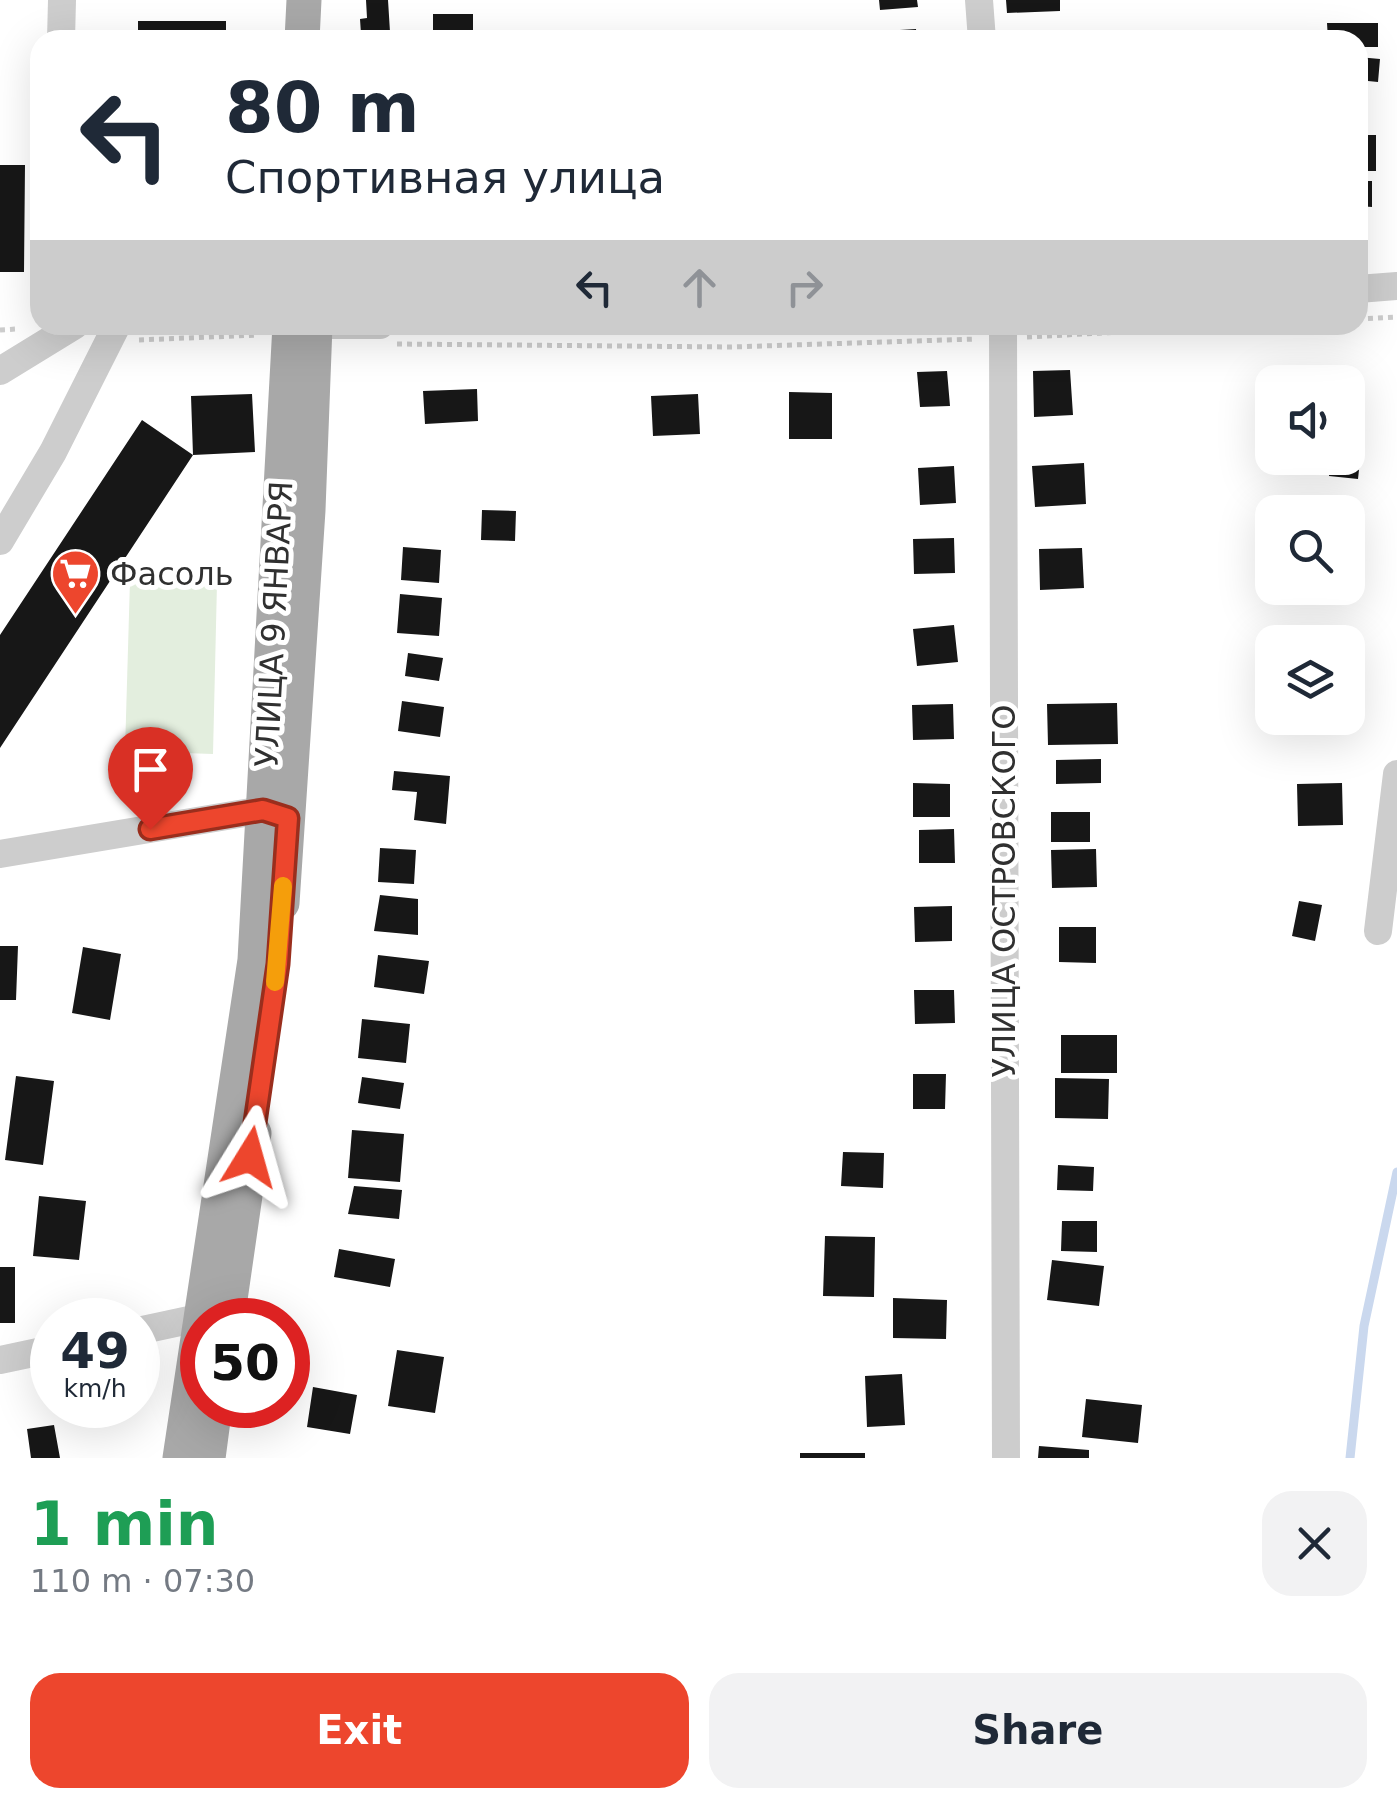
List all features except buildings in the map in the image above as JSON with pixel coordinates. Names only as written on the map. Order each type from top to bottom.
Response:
[{"type":"main road","points":[[302,30],[304,0]]},
{"type":"main road","points":[[326,30],[328,0]]},
{"type":"main road","name":"УЛИЦА 9 ЯНВАРЯ","points":[[222,1298],[278,964],[275,814],[308,510],[305,335]]},
{"type":"main road","name":"УЛИЦА 9 ЯНВАРЯ","points":[[180,1458],[188,1428]]},
{"type":"main road","points":[[208,1458],[213,1428]]},
{"type":"street","points":[[61,30],[62,0]]},
{"type":"street","points":[[979,0],[981,30]]},
{"type":"street","points":[[1368,288],[1397,286]]},
{"type":"street","points":[[0,371],[59,335]]},
{"type":"street","points":[[0,541],[53,452],[111,335]]},
{"type":"street","name":"УЛИЦА ОСТРОВСКОГО","points":[[1003,335],[1006,1458]]},
{"type":"street","points":[[1378,931],[1397,774]]},
{"type":"street","points":[[0,854],[275,814]]},
{"type":"street","points":[[0,1360],[30,1354]]},
{"type":"path","points":[[1368,318],[1397,317]]},
{"type":"path","points":[[413,335],[731,347],[949,335]]},
{"type":"green space","points":[[130,580],[217,583],[213,754],[125,751]]},
{"type":"waterway","points":[[1350,1458],[1364,1326],[1397,1172]]},
{"type":"slow traffic","points":[[275,982],[283,886]]},
{"type":"place","name":"Фасоль","points":[[75,616]]},
{"type":"route","points":[[150,829],[263,810],[288,818],[278,964],[250,1157]]}]
